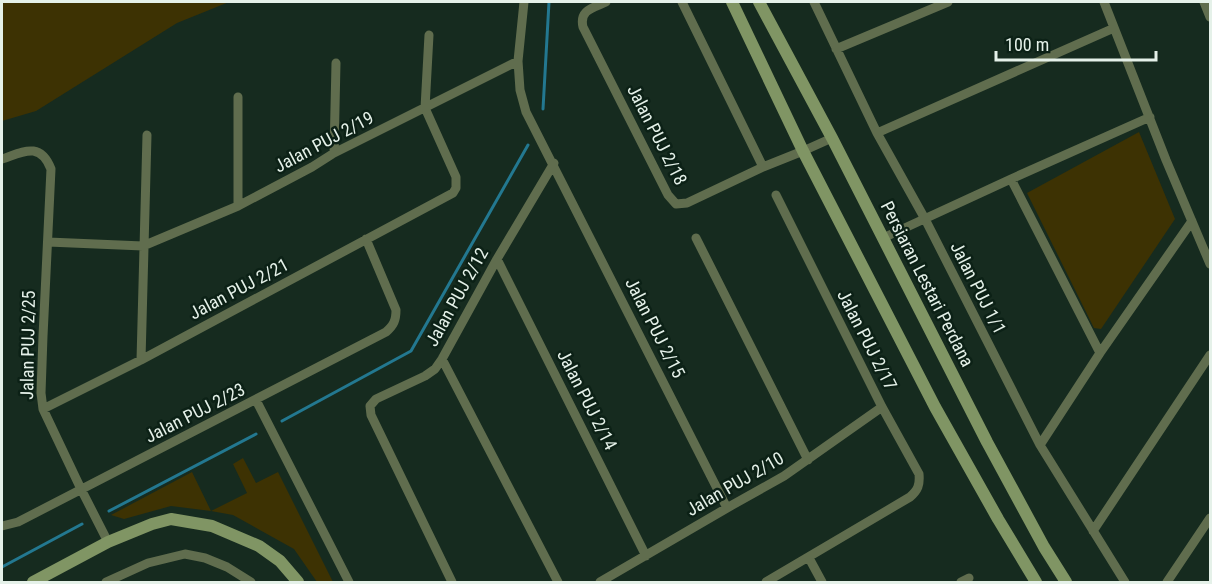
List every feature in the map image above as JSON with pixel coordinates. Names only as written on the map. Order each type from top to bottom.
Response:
[{"type":"main road","points":[[732,2],[803,151],[935,407],[1036,582]]},
{"type":"main road","name":"Persiaran Lestari Perdana","points":[[759,2],[832,138],[987,442],[1044,547],[1066,582]]},
{"type":"main road","points":[[33,582],[108,542],[152,524],[171,519],[212,526],[259,546],[280,561],[298,582]]},
{"type":"street","points":[[524,2],[519,61],[520,90],[526,112],[554,163]]},
{"type":"street","name":"Jalan PUJ 2/18","points":[[606,2],[585,13],[582,21],[584,27],[671,200],[676,204],[687,203],[832,138]]},
{"type":"street","points":[[682,2],[763,167]]},
{"type":"street","name":"Jalan PUJ 1/1","points":[[814,2],[877,133],[925,219],[1040,445],[1125,582]]},
{"type":"street","points":[[836,49],[948,2]]},
{"type":"street","points":[[1104,2],[1210,264]]},
{"type":"street","points":[[1204,2],[1210,17]]},
{"type":"street","points":[[877,133],[1114,28]]},
{"type":"street","points":[[425,108],[429,35]]},
{"type":"street","name":"Jalan PUJ 2/19","points":[[143,246],[238,206],[334,153],[519,61]]},
{"type":"street","points":[[334,153],[336,63]]},
{"type":"street","points":[[238,98],[238,206]]},
{"type":"street","name":"Jalan PUJ 2/21","points":[[43,409],[141,360],[449,196],[456,188],[456,177],[425,108]]},
{"type":"street","points":[[883,238],[1011,178],[1150,117]]},
{"type":"street","points":[[141,360],[147,135]]},
{"type":"street","name":"Jalan PUJ 2/25","points":[[2,159],[29,150],[47,159],[51,169],[41,393],[43,409],[108,542]]},
{"type":"street","name":"Jalan PUJ 2/12","points":[[452,582],[371,415],[370,405],[376,399],[435,369],[497,258],[554,163]]},
{"type":"street","name":"Jalan PUJ 2/15","points":[[554,163],[727,508]]},
{"type":"street","points":[[1011,178],[1100,353]]},
{"type":"street","name":"Jalan PUJ 2/17","points":[[776,195],[882,407],[919,474],[920,483],[916,492],[910,497],[809,558]]},
{"type":"street","points":[[1040,445],[1100,353],[1192,221]]},
{"type":"street","points":[[696,238],[808,460]]},
{"type":"street","name":"Jalan PUJ 2/23","points":[[2,526],[18,522],[386,332],[393,326],[396,310],[366,239]]},
{"type":"street","points":[[48,242],[143,246]]},
{"type":"street","name":"Jalan PUJ 2/14","points":[[497,258],[646,556]]},
{"type":"street","points":[[1093,531],[1210,355]]},
{"type":"street","points":[[442,359],[558,582]]},
{"type":"street","points":[[256,400],[349,582]]},
{"type":"street","name":"Jalan PUJ 2/10","points":[[600,582],[808,460],[882,407]]},
{"type":"street","points":[[1167,582],[1210,518]]},
{"type":"street","points":[[106,582],[148,562],[185,554],[205,558],[228,567],[251,582]]},
{"type":"street","points":[[766,582],[809,558],[822,582]]},
{"type":"shaded area","points":[[2,2],[229,2],[177,23],[36,111],[2,121]]},
{"type":"shaded area","points":[[1139,132],[1175,219],[1101,329],[1094,328],[1027,193]]},
{"type":"shaded area","points":[[243,458],[256,483],[278,472],[333,582],[317,582],[294,549],[233,515],[211,511],[247,493],[233,464]]},
{"type":"shaded area","points":[[192,472],[211,511],[171,506],[124,519],[111,515]]},
{"type":"waterway","points":[[543,109],[549,2]]},
{"type":"waterway","points":[[282,421],[411,351],[528,145]]},
{"type":"waterway","points":[[109,511],[256,434]]},
{"type":"waterway","points":[[2,567],[82,524]]}]
